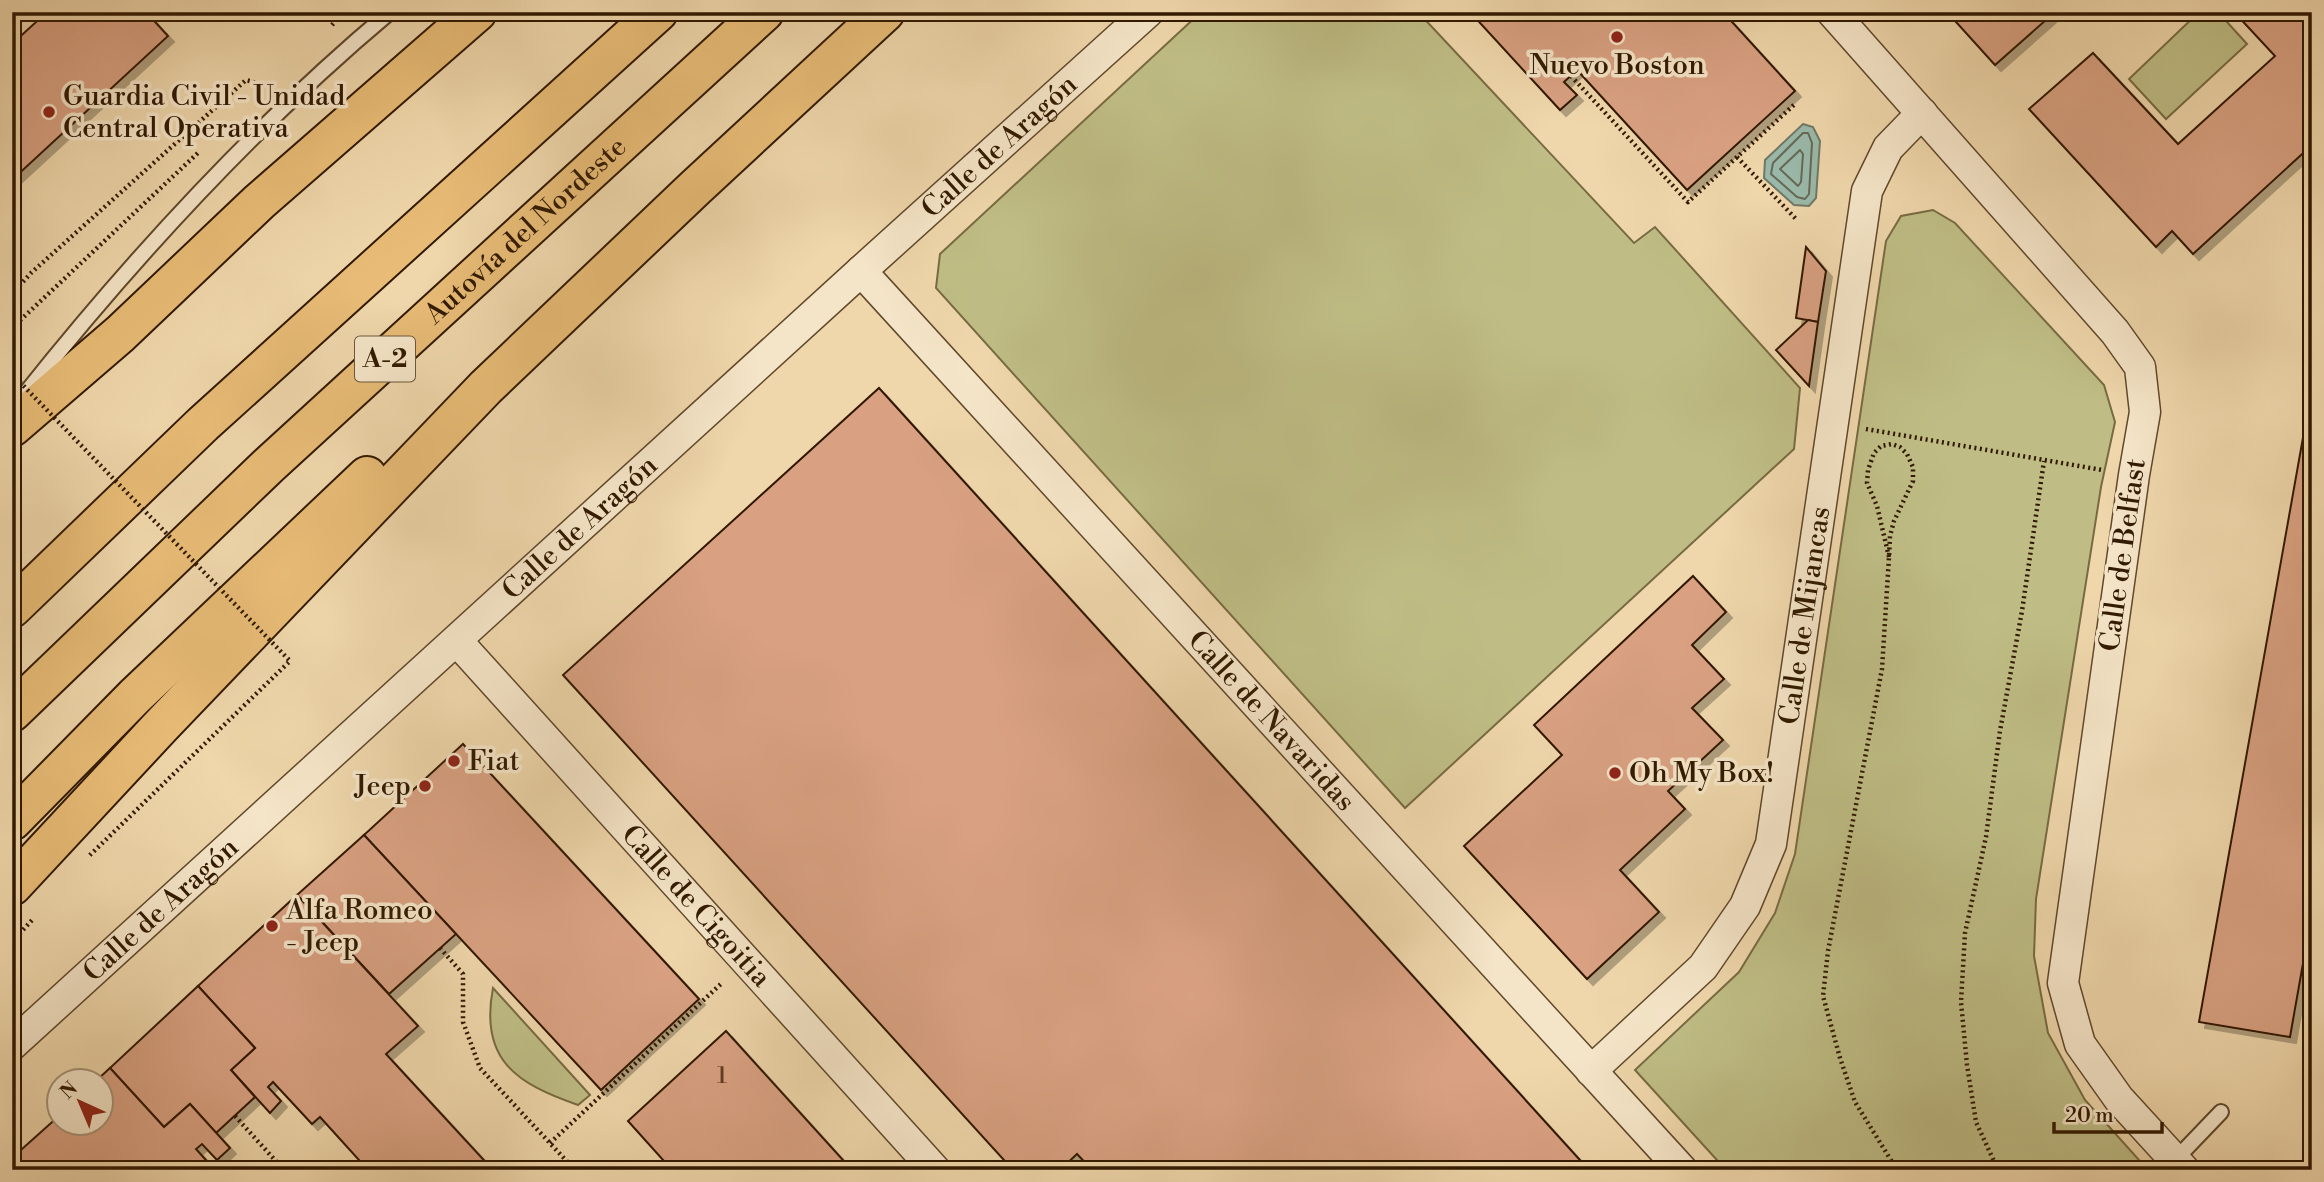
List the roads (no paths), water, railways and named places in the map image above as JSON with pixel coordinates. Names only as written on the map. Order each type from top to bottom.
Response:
[{"type":"highway","points":[[12,427],[120,334],[259,202],[477,12]]},
{"type":"highway","name":"A-2","points":[[12,608],[203,424],[658,12]]},
{"type":"highway","name":"Autovía del Nordeste","points":[[12,712],[268,466],[764,12]]},
{"type":"highway","points":[[12,821],[135,696],[684,174],[860,12]]},
{"type":"highway","points":[[12,886],[170,716],[486,387],[885,12]]},
{"type":"street","name":"Calle de Aragón","points":[[12,1045],[1147,12]]},
{"type":"street","name":"Calle de Belfast","points":[[1832,12],[2115,332],[2140,367],[2145,412],[2063,983],[2080,1044],[2119,1099],[2179,1165]]},
{"type":"street","name":"Calle de Mijancas","points":[[1591,1071],[1703,967],[1745,906],[1771,844],[1867,191],[1888,148],[1922,113]]},
{"type":"street","name":"Calle de Navaridas","points":[[860,271],[1682,1170]]},
{"type":"street","name":"Calle de Cigoitia","points":[[457,641],[935,1170]]},
{"type":"lane","points":[[12,410],[93,309],[224,166],[390,12]]},
{"type":"lane","points":[[2179,1165],[2221,1112]]},
{"type":"water","points":[[1803,124],[1813,127],[1820,141],[1816,198],[1809,206],[1794,205],[1764,178],[1765,160]]},
{"type":"place","name":"Nuevo Boston","points":[[1617,37]]},
{"type":"place","name":"Guardia Civil - Unidad Central Operativa","points":[[49,112]]},
{"type":"place","name":"Fiat","points":[[454,761]]},
{"type":"place","name":"Oh My Box!","points":[[1615,773]]},
{"type":"place","name":"Jeep","points":[[425,786]]},
{"type":"place","name":"Alfa Romeo - Jeep","points":[[272,926]]}]
